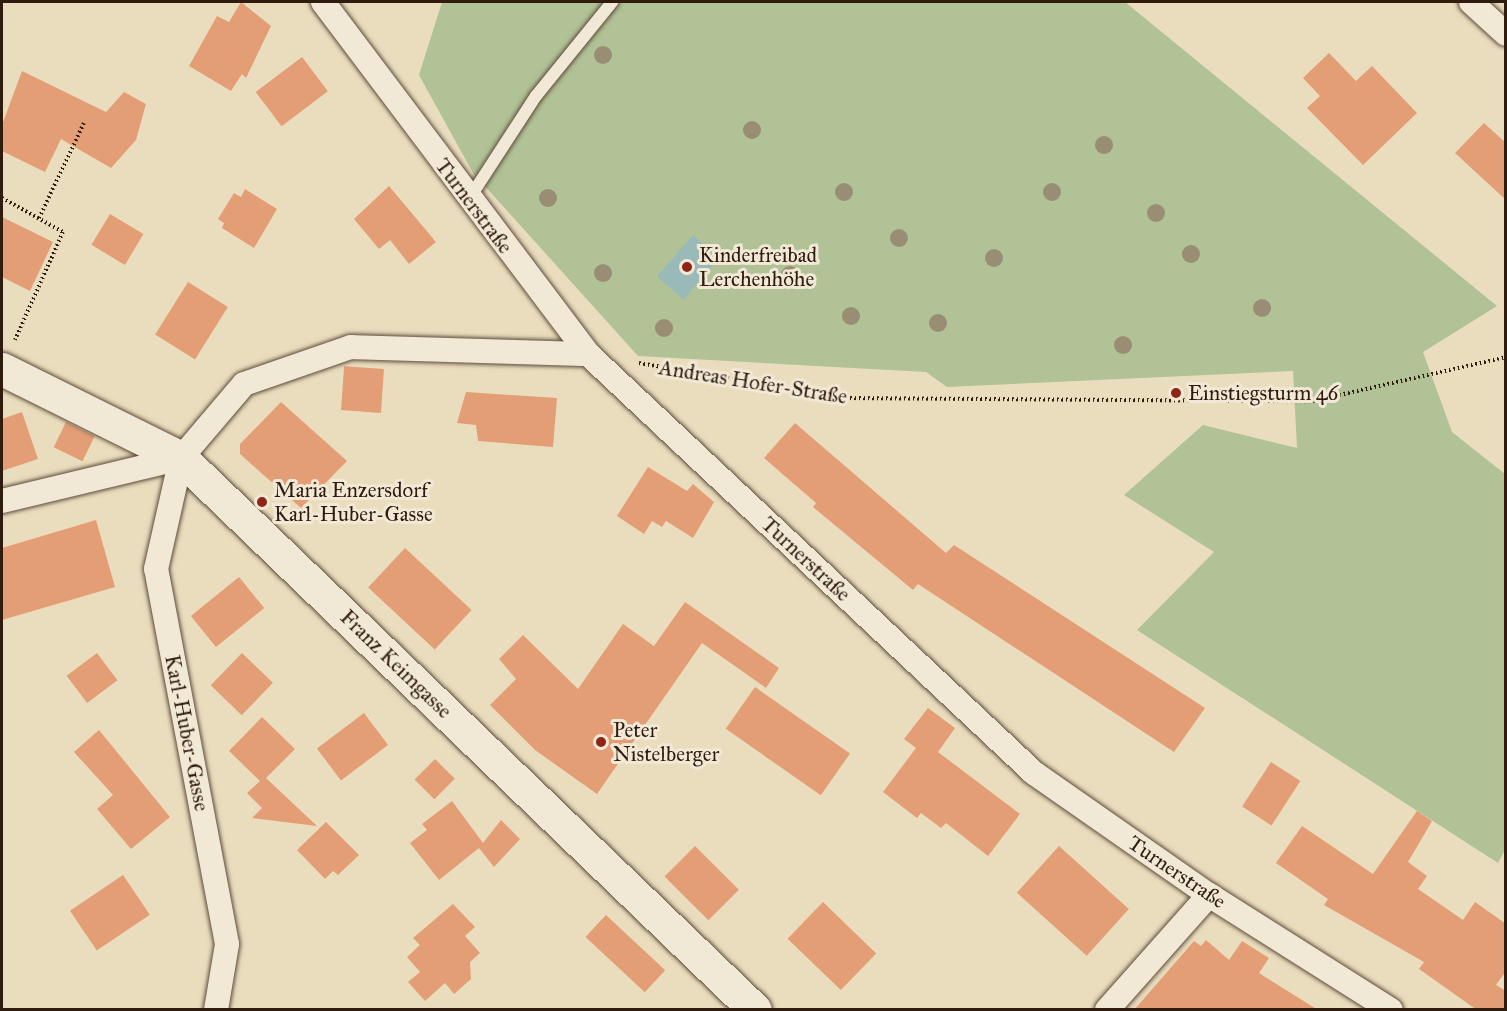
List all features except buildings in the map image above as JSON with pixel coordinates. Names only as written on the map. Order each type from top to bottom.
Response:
[{"type":"main road","name":"Franz Keimgasse","points":[[2,370],[181,458],[755,1010]]},
{"type":"street","name":"Turnerstraße","points":[[322,2],[468,200],[588,354],[1034,773],[1209,895],[1391,1010]]},
{"type":"street","points":[[1471,2],[1506,34]]},
{"type":"street","points":[[2,501],[181,458],[244,384],[351,347],[588,354]]},
{"type":"street","name":"Karl-Huber-Gasse","points":[[181,458],[156,568],[227,945],[216,1010]]},
{"type":"street","points":[[1107,1010],[1209,895]]},
{"type":"lane","points":[[468,200],[536,96],[612,2]]},
{"type":"path","points":[[39,218],[84,123]]},
{"type":"path","points":[[2,198],[63,232],[2,370]]},
{"type":"path","name":"Andreas Hofer-Straße","points":[[634,362],[841,398],[1313,400],[1506,357]]},
{"type":"green space","points":[[442,2],[1125,2],[1497,306],[1423,352],[1452,432],[1505,474],[1506,848],[1498,863],[1137,630],[1214,552],[1124,495],[1203,425],[1297,448],[1293,371],[947,387],[926,372],[638,356],[473,173],[419,75]]},
{"type":"water","name":"Kinderfreibad Lerchenhöhe","points":[[693,235],[719,258],[683,299],[657,277]]},
{"type":"place","name":"Kinderfreibad Lerchenhöhe","points":[[687,267]]},
{"type":"place","name":"Einstiegsturm 46","points":[[1176,393]]},
{"type":"place","name":"Maria Enzersdorf Karl-Huber-Gasse","points":[[262,502]]},
{"type":"place","name":"Peter Nistelberger","points":[[601,742]]}]
